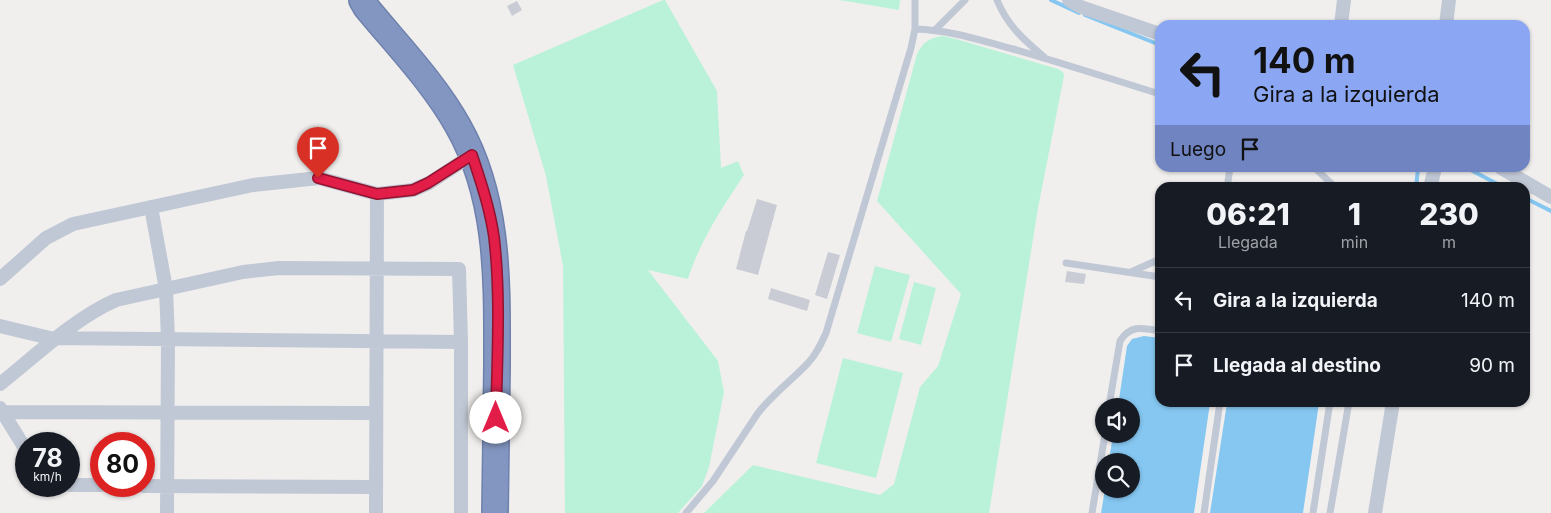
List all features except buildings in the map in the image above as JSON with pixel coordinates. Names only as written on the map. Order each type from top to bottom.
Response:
[{"type":"highway","points":[[362,0],[443,102],[459,127],[472,155],[485,194],[494,237],[497,285],[496,513]]},
{"type":"street","points":[[1069,0],[1081,7],[1155,32]]},
{"type":"street","points":[[1342,20],[1344,0]]},
{"type":"street","points":[[1447,20],[1449,0]]},
{"type":"street","points":[[0,279],[46,238],[73,224],[253,185],[318,178],[377,194],[413,190],[428,183],[472,155]]},
{"type":"street","points":[[1508,172],[1525,182]]},
{"type":"street","points":[[1530,185],[1551,197]]},
{"type":"street","points":[[376,513],[377,194]]},
{"type":"street","points":[[151,207],[166,289],[168,339],[167,513]]},
{"type":"street","points":[[0,384],[98,308],[116,300],[242,272],[279,268],[459,268],[461,513]]},
{"type":"street","points":[[0,326],[50,338],[461,342]]},
{"type":"street","points":[[1376,513],[1392,407]]},
{"type":"street","points":[[1,410],[168,413],[376,413]]},
{"type":"street","points":[[1,410],[15,432]]},
{"type":"street","points":[[155,486],[376,487]]},
{"type":"lane","points":[[686,513],[713,481],[758,412],[766,402],[809,362],[819,348],[826,333],[908,57],[915,30],[915,0]]},
{"type":"lane","points":[[935,30],[965,0]]},
{"type":"lane","points":[[996,0],[1010,26],[1045,58]]},
{"type":"lane","points":[[915,30],[935,30],[960,34],[1155,92]]},
{"type":"lane","points":[[1319,172],[1330,182]]},
{"type":"lane","points":[[1130,272],[1155,260]]},
{"type":"lane","points":[[1066,263],[1155,276]]},
{"type":"lane","points":[[1110,398],[1120,341],[1128,331],[1134,329],[1155,330]]},
{"type":"lane","points":[[1204,513],[1219,407]]},
{"type":"lane","points":[[1313,513],[1329,407]]},
{"type":"lane","points":[[1330,513],[1349,407]]},
{"type":"lane","points":[[1092,513],[1104,443]]},
{"type":"green space","points":[[665,0],[717,91],[721,168],[738,161],[744,175],[705,238],[688,279],[648,270],[718,361],[724,392],[709,467],[702,486],[678,513],[565,513],[563,266],[546,176],[513,65]]},
{"type":"green space","points":[[839,0],[900,0],[899,10]]},
{"type":"green space","points":[[943,36],[1058,69],[1063,72],[1064,76],[1038,208],[989,513],[704,513],[753,465],[880,495],[894,484],[920,387],[938,366],[961,294],[877,201],[917,54],[927,41]]},
{"type":"green space","points":[[875,266],[910,275],[891,342],[857,333]]},
{"type":"green space","points":[[914,282],[936,288],[921,345],[899,339]]},
{"type":"green space","points":[[843,358],[903,373],[876,478],[816,463]]},
{"type":"water","points":[[1144,336],[1155,337],[1155,407],[1209,407],[1194,513],[1101,513],[1104,498],[1140,498],[1140,453],[1110,453],[1112,443],[1140,443],[1140,398],[1119,398],[1127,346],[1132,339]]},
{"type":"water","points":[[1226,407],[1318,407],[1303,513],[1210,513]]},
{"type":"waterway","points":[[1051,0],[1079,13]]},
{"type":"waterway","points":[[1085,15],[1155,43]]},
{"type":"waterway","points":[[1417,182],[1418,172]]},
{"type":"waterway","points":[[1475,172],[1494,182]]},
{"type":"waterway","points":[[1530,200],[1551,211]]},
{"type":"route","points":[[318,178],[377,194],[413,190],[428,183],[472,155],[485,194],[494,237],[497,285],[496,418]]}]
